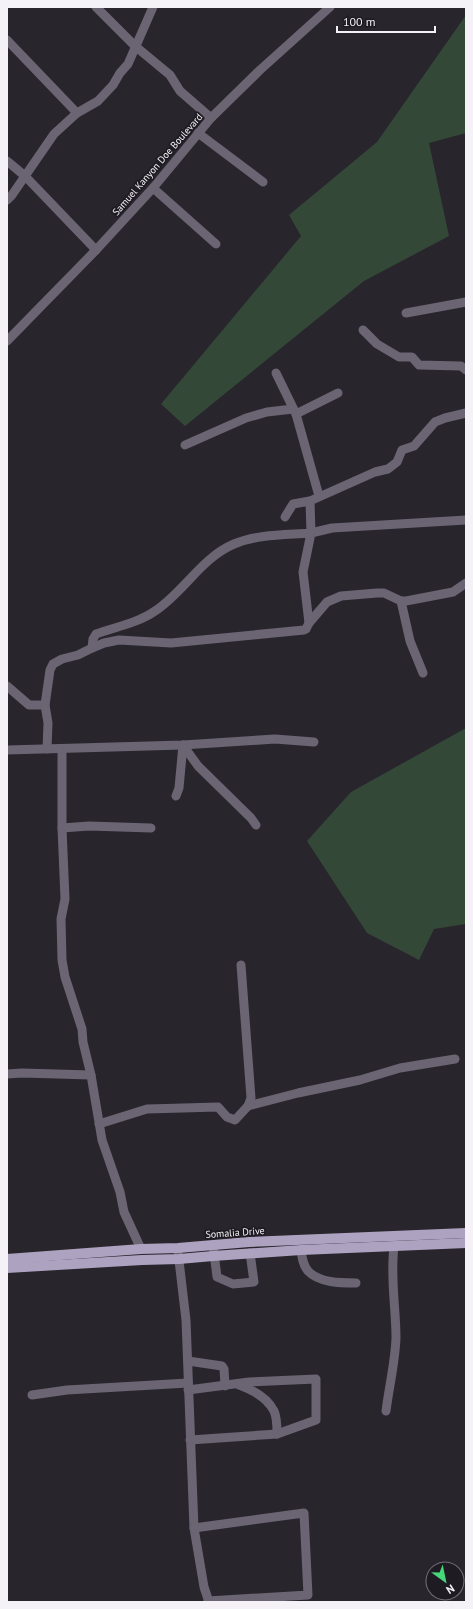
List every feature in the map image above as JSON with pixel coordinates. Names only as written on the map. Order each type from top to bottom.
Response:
[{"type":"main road","name":"Somalia Drive","points":[[7,1268],[179,1259],[213,1250],[300,1240],[466,1233]]},
{"type":"main road","name":"Somalia Drive","points":[[7,1259],[141,1249],[178,1248],[250,1253],[466,1243]]},
{"type":"street","points":[[96,7],[135,46],[170,75],[180,91],[211,118]]},
{"type":"street","points":[[7,200],[54,134],[77,113],[98,101],[113,85],[120,73],[128,64],[153,7]]},
{"type":"street","name":"Samuel Kanyon Doe Boulevard","points":[[7,341],[96,250],[153,188],[211,118],[260,70],[330,7]]},
{"type":"street","points":[[7,40],[77,113]]},
{"type":"street","points":[[198,133],[263,182]]},
{"type":"street","points":[[7,161],[25,176],[96,250]]},
{"type":"street","points":[[153,188],[216,244]]},
{"type":"street","points":[[406,313],[466,302]]},
{"type":"street","points":[[363,330],[377,344],[399,357],[412,357],[419,364],[461,366],[466,370]]},
{"type":"street","points":[[276,373],[295,411],[319,496]]},
{"type":"street","points":[[185,445],[246,418],[266,412],[295,411],[338,393]]},
{"type":"street","points":[[285,517],[293,504],[310,501],[375,472],[388,469],[397,462],[402,450],[414,446],[435,422],[466,411],[466,423]]},
{"type":"street","points":[[309,623],[303,572],[311,533],[310,501]]},
{"type":"street","points":[[92,648],[93,639],[96,634],[144,618],[155,611],[218,552],[234,544],[255,537],[311,533],[332,528],[466,520]]},
{"type":"street","points":[[47,749],[48,723],[45,705],[50,670],[53,664],[62,659],[78,655],[104,643],[119,640],[171,643],[295,632],[306,629],[309,623],[327,602],[341,596],[377,593],[384,594],[401,601],[453,592],[466,583]]},
{"type":"street","points":[[401,601],[410,641],[423,673]]},
{"type":"street","points":[[7,686],[29,705],[45,705]]},
{"type":"street","points":[[7,750],[183,745],[275,740],[314,742]]},
{"type":"street","points":[[176,796],[179,788],[183,745]]},
{"type":"street","points":[[183,745],[198,766],[251,818],[256,825]]},
{"type":"street","points":[[62,749],[62,828],[65,899],[61,919],[62,960],[65,977],[82,1029],[83,1042],[91,1075],[98,1124],[102,1140],[120,1192],[124,1212],[141,1249]]},
{"type":"street","points":[[62,828],[89,826],[151,828]]},
{"type":"street","points":[[98,1124],[139,1111],[169,1108],[218,1107],[227,1117],[235,1120],[248,1106],[251,1098],[241,965]]},
{"type":"street","points":[[248,1106],[298,1093],[360,1080],[400,1068],[455,1059]]},
{"type":"street","points":[[7,1074],[91,1075]]},
{"type":"street","points":[[386,1411],[396,1340],[392,1267],[394,1247]]},
{"type":"street","points":[[178,1248],[186,1320],[194,1528],[204,1587],[208,1601],[308,1595],[304,1513],[194,1528]]},
{"type":"street","points":[[213,1250],[217,1276],[233,1284],[254,1282],[250,1253]]},
{"type":"street","points":[[301,1250],[304,1264],[317,1278],[341,1283],[356,1282]]},
{"type":"street","points":[[188,1361],[222,1366],[224,1369],[225,1386]]},
{"type":"street","points":[[32,1395],[67,1390],[225,1386],[316,1379],[316,1420],[278,1434],[190,1440]]},
{"type":"street","points":[[236,1384],[260,1395],[266,1400],[275,1412],[278,1434]]},
{"type":"green space","points":[[466,15],[466,133],[429,143],[449,236],[364,281],[185,426],[161,404],[301,236],[289,215],[377,142]]},
{"type":"green space","points":[[466,728],[466,924],[434,929],[419,960],[367,933],[307,841],[351,792]]}]
